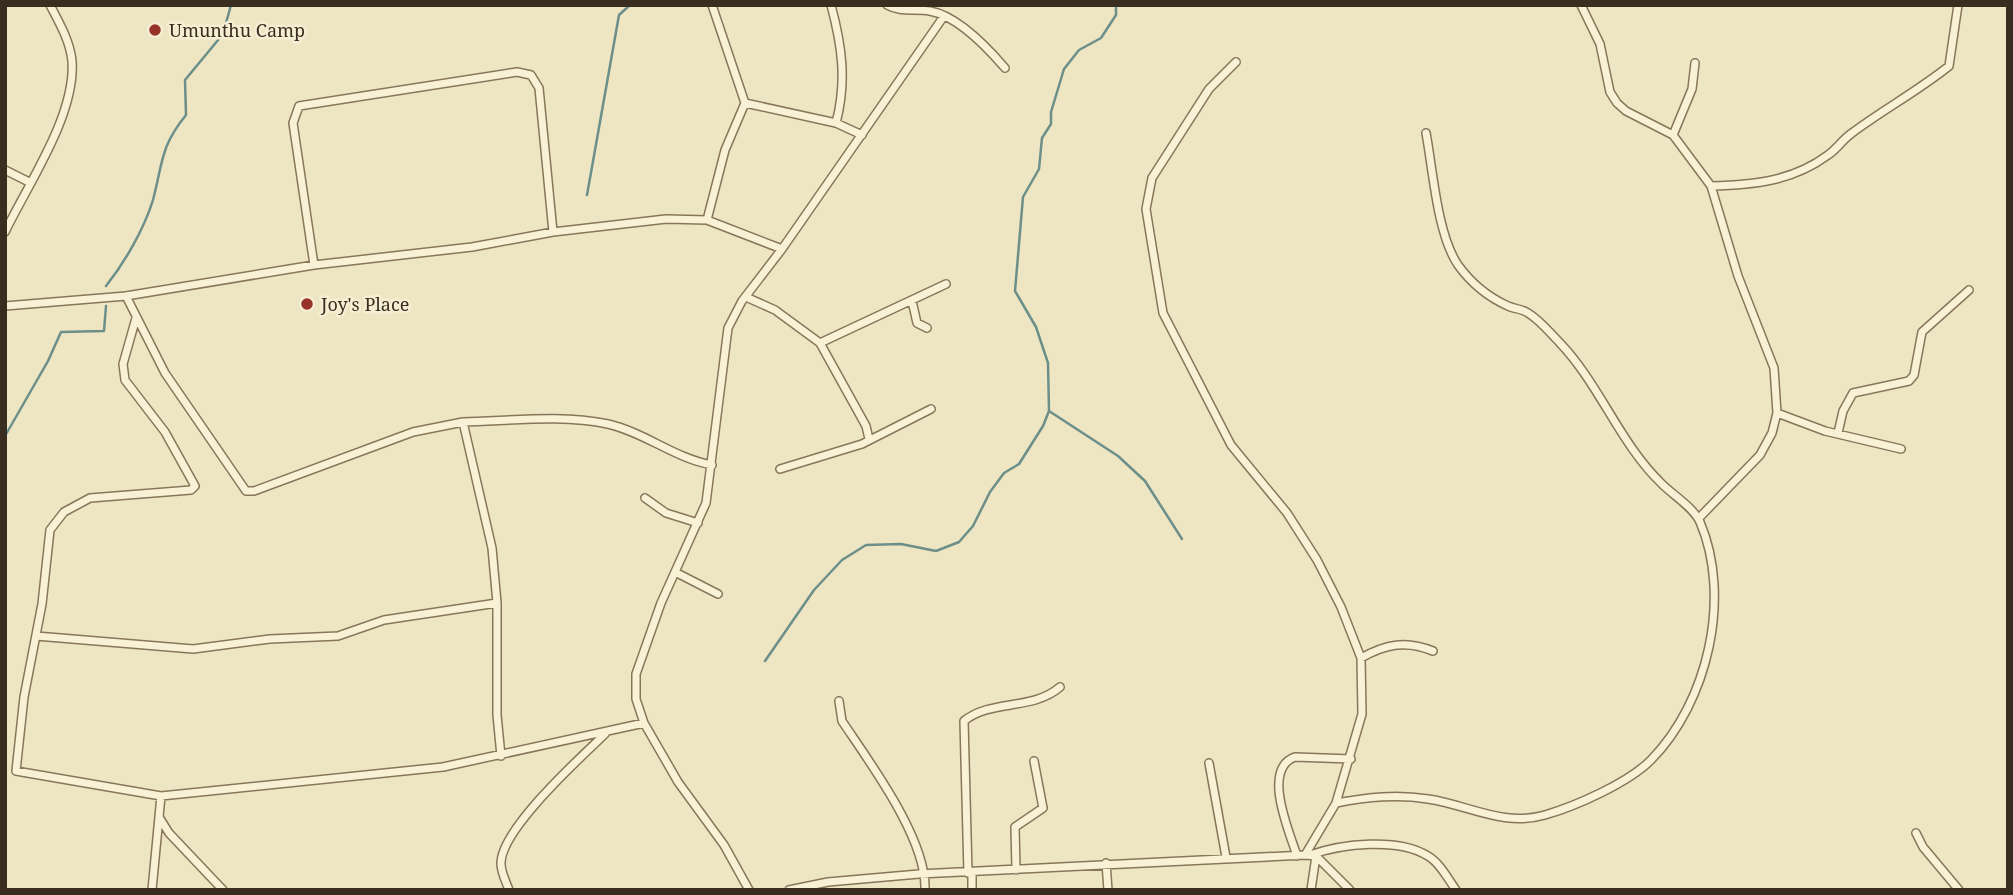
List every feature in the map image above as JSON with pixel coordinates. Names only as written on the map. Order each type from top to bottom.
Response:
[{"type":"street","points":[[5,232],[31,183],[62,112],[71,80],[70,52],[50,5]]},
{"type":"street","points":[[707,220],[725,150],[745,103],[712,5]]},
{"type":"street","points":[[831,5],[844,62],[843,91],[836,123]]},
{"type":"street","points":[[887,5],[898,10],[932,11],[944,16],[994,55],[1005,68]]},
{"type":"street","points":[[1581,5],[1600,44],[1610,92],[1617,103],[1626,111],[1673,135],[1711,186],[1742,287],[1774,369],[1777,413],[1760,455],[1699,518]]},
{"type":"street","points":[[1711,186],[1757,184],[1789,176],[1829,155],[1850,134],[1921,88],[1948,66],[1958,5]]},
{"type":"street","points":[[749,890],[724,845],[678,782],[643,723],[636,699],[636,674],[706,503],[727,328],[746,297],[944,16]]},
{"type":"street","points":[[1236,62],[1201,99],[1149,186],[1146,209],[1160,304],[1201,390],[1231,444],[1287,513],[1317,560],[1341,607],[1361,658],[1362,714],[1351,759],[1336,803],[1307,856]]},
{"type":"street","points":[[1673,135],[1692,89],[1695,64]]},
{"type":"street","points":[[314,265],[293,123],[299,106],[517,72],[531,75],[539,88],[553,232]]},
{"type":"street","points":[[745,103],[836,123],[862,135]]},
{"type":"street","points":[[1336,803],[1372,796],[1399,796],[1429,799],[1505,819],[1524,819],[1545,815],[1588,798],[1631,775],[1651,760],[1692,697],[1709,649],[1714,590],[1712,556],[1699,518],[1648,471],[1563,346],[1528,313],[1484,293],[1460,266],[1443,220],[1426,133]]},
{"type":"street","points":[[5,170],[31,183]]},
{"type":"street","points":[[5,306],[126,296],[314,265],[471,247],[553,232],[666,219],[707,220],[782,249]]},
{"type":"street","points":[[820,343],[946,284]]},
{"type":"street","points":[[1838,433],[1843,411],[1853,393],[1909,381],[1914,376],[1922,332],[1969,290]]},
{"type":"street","points":[[126,296],[173,387],[246,491],[254,491],[413,432],[463,422],[573,420],[607,424],[650,439],[687,461],[712,465]]},
{"type":"street","points":[[746,297],[775,310],[820,343],[866,426],[869,439]]},
{"type":"street","points":[[912,301],[917,323],[927,328]]},
{"type":"street","points":[[16,771],[24,697],[36,636],[48,538],[64,512],[90,498],[195,488],[165,432],[125,380],[123,364],[136,318]]},
{"type":"street","points":[[780,469],[862,444],[931,409]]},
{"type":"street","points":[[1777,413],[1801,424],[1901,449]]},
{"type":"street","points":[[463,422],[492,548],[497,603],[495,675],[501,755]]},
{"type":"street","points":[[645,498],[666,513],[698,523]]},
{"type":"street","points":[[676,572],[718,594]]},
{"type":"street","points":[[36,636],[193,649],[270,639],[338,636],[384,621],[497,603]]},
{"type":"street","points":[[1361,658],[1376,650],[1406,643],[1433,651]]},
{"type":"street","points":[[972,890],[964,721],[979,712],[1036,700],[1060,687]]},
{"type":"street","points":[[839,701],[842,721],[908,827],[925,874],[925,890]]},
{"type":"street","points":[[5,770],[161,796],[399,774],[501,755],[643,723]]},
{"type":"street","points":[[509,890],[501,864],[509,840],[548,791],[607,732]]},
{"type":"street","points":[[1311,890],[1307,856],[1279,798],[1278,780],[1288,760],[1295,757],[1351,759]]},
{"type":"street","points":[[1016,870],[1015,827],[1043,808],[1034,761]]},
{"type":"street","points":[[1209,763],[1226,857]]},
{"type":"street","points":[[152,890],[161,796]]},
{"type":"street","points":[[159,817],[169,833],[223,890]]},
{"type":"street","points":[[1916,834],[1959,890]]},
{"type":"street","points":[[789,890],[925,874],[1226,857],[1307,856],[1345,845],[1416,851],[1429,856],[1456,890]]},
{"type":"street","points":[[1307,856],[1350,890]]},
{"type":"street","points":[[1106,863],[1108,890]]},
{"type":"waterway","points":[[106,286],[145,222],[167,146],[186,115],[185,80],[223,34],[231,5]]},
{"type":"waterway","points":[[587,195],[619,15],[630,5]]},
{"type":"waterway","points":[[765,661],[814,590],[842,560],[866,545],[901,544],[936,551],[959,542],[973,526],[990,492],[1004,473],[1019,464],[1043,426],[1049,411],[1048,363],[1036,327],[1015,291],[1023,197],[1039,169],[1042,138],[1051,124],[1051,112],[1064,69],[1079,50],[1101,38],[1116,15],[1116,5]]},
{"type":"waterway","points":[[5,436],[48,361],[61,332],[104,331],[106,306]]},
{"type":"waterway","points":[[1049,411],[1118,456],[1145,481],[1182,539]]},
{"type":"place","name":"Umunthu Camp","points":[[155,30]]},
{"type":"place","name":"Joy's Place","points":[[307,304]]}]
